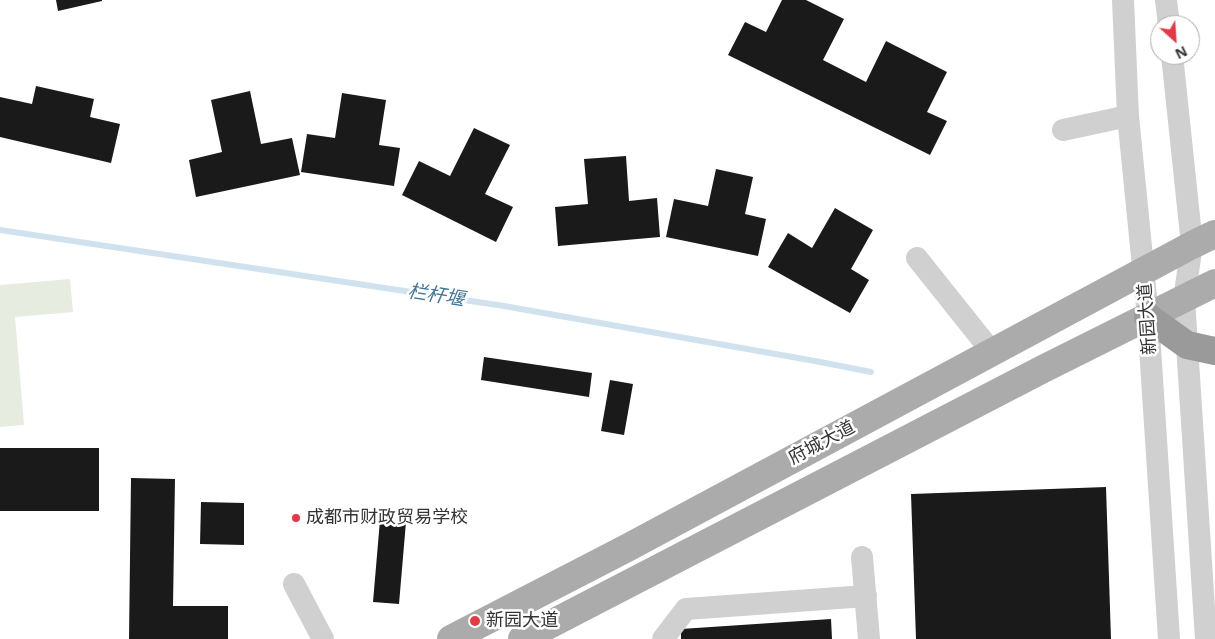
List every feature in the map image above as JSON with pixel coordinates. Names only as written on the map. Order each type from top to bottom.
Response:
[{"type":"highway","points":[[1148,317],[1187,345],[1215,351]]},
{"type":"main road","name":"府城大道","points":[[451,639],[627,548],[1203,240]]},
{"type":"main road","name":"府城大道","points":[[522,639],[1045,368],[1215,283]]},
{"type":"street","name":"新园大道","points":[[1123,0],[1128,116],[1148,317],[1169,639]]},
{"type":"street","points":[[1166,0],[1168,15]]},
{"type":"street","points":[[1174,65],[1203,240],[1184,299],[1206,639]]},
{"type":"street","points":[[1063,130],[1128,116]]},
{"type":"street","points":[[917,258],[992,352]]},
{"type":"street","points":[[862,557],[870,639]]},
{"type":"street","points":[[294,584],[323,639]]},
{"type":"street","points":[[664,639],[686,609],[866,596]]},
{"type":"shaded area","points":[[70,279],[73,312],[15,317],[24,425],[0,427],[0,285]]},
{"type":"building","points":[[56,0],[102,0],[102,1],[58,11]]},
{"type":"building","points":[[782,0],[806,0],[844,19],[823,60],[866,82],[886,41],[947,72],[927,112],[947,121],[930,155],[728,55],[745,22],[766,32]]},
{"type":"building","points":[[36,86],[94,99],[90,117],[120,124],[111,163],[0,137],[0,97],[32,104]]},
{"type":"building","points":[[250,91],[261,144],[292,138],[300,175],[196,197],[189,160],[222,152],[211,100]]},
{"type":"building","points":[[342,93],[386,100],[379,145],[400,148],[394,186],[301,172],[307,134],[335,138]]},
{"type":"building","points":[[474,128],[510,145],[485,194],[513,207],[496,242],[402,195],[419,161],[450,176]]},
{"type":"building","points":[[626,156],[629,201],[657,198],[660,237],[558,246],[555,207],[588,204],[584,159]]},
{"type":"building","points":[[716,169],[753,177],[745,214],[766,219],[758,256],[666,237],[674,199],[708,206]]},
{"type":"building","points":[[835,208],[873,230],[851,269],[869,280],[850,313],[768,267],[788,233],[812,248]]},
{"type":"building","points":[[484,357],[592,373],[589,397],[481,380]]},
{"type":"building","points":[[610,380],[633,384],[624,435],[601,431]]},
{"type":"building","points":[[0,448],[99,448],[99,511],[0,511]]},
{"type":"building","points":[[131,478],[175,479],[173,606],[228,606],[228,639],[129,639]]},
{"type":"building","points":[[1106,487],[1111,639],[916,639],[911,494]]},
{"type":"building","points":[[201,502],[244,503],[244,545],[200,544]]},
{"type":"building","points":[[380,520],[406,522],[399,604],[373,602]]},
{"type":"building","points":[[831,619],[832,639],[681,639],[681,629]]},
{"type":"waterway","name":"栏杆堰","points":[[0,230],[504,306],[871,372]]},
{"type":"place","name":"成都市财政贸易学校","points":[[296,518]]},
{"type":"place","name":"新园大道","points":[[475,621]]}]
